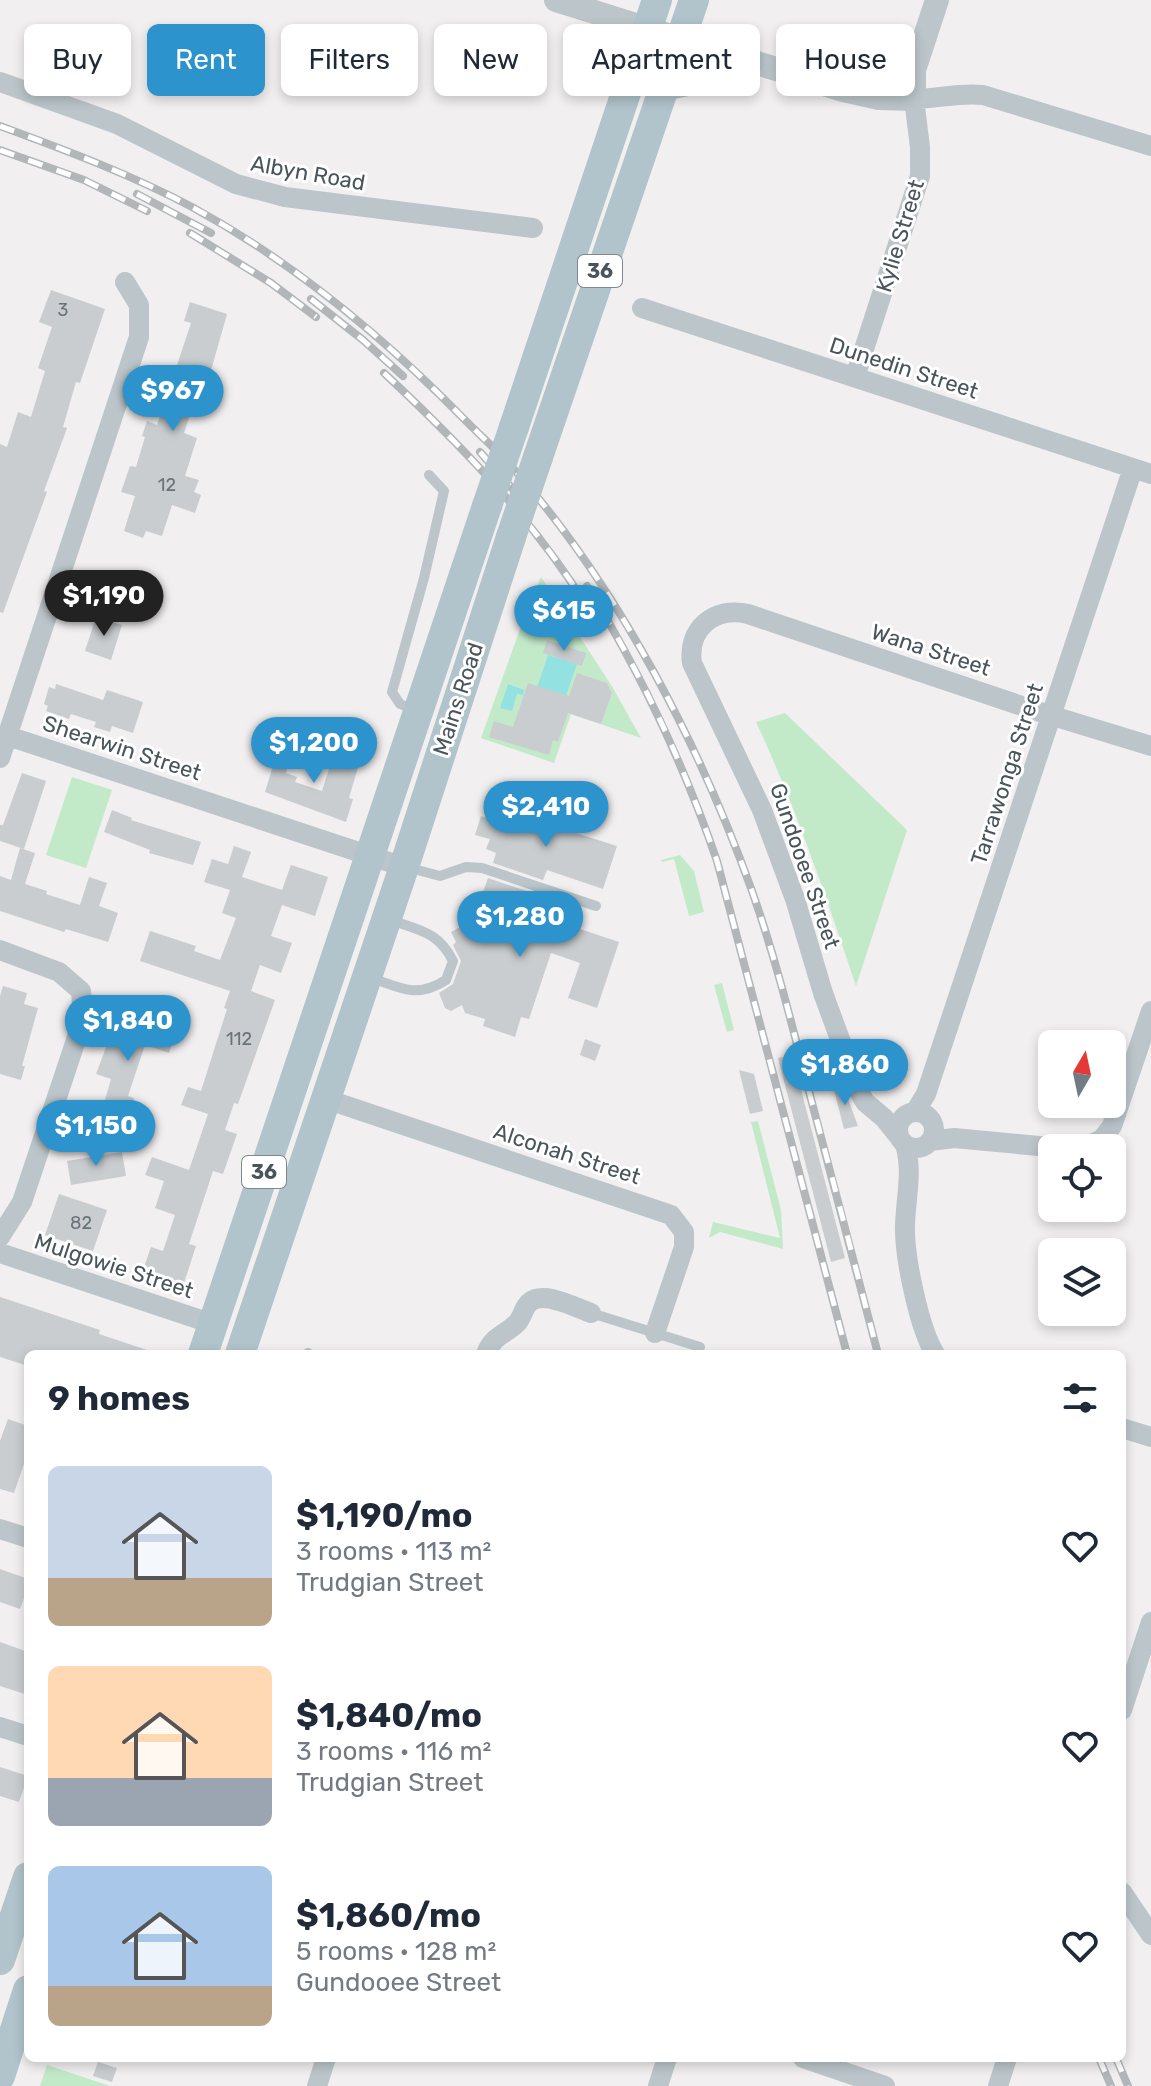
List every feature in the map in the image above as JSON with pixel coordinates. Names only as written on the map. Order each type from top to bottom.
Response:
[{"type":"main road","name":"Mains Road","points":[[648,24],[657,0]]},
{"type":"main road","name":"Mains Road","points":[[686,24],[694,0]]},
{"type":"main road","name":"Mains Road","points":[[204,1350],[624,96]]},
{"type":"main road","name":"Mains Road","points":[[241,1350],[660,96]]},
{"type":"main road","points":[[0,1960],[24,1889]]},
{"type":"main road","points":[[0,2076],[24,2002]]},
{"type":"street","points":[[556,0],[630,24]]},
{"type":"street","name":"Kylie Street","points":[[855,377],[920,176],[914,70],[937,0]]},
{"type":"street","points":[[760,64],[866,96],[933,99],[963,94],[999,99],[1151,146]]},
{"type":"street","name":"Albyn Road","points":[[0,82],[117,124],[236,184],[285,197],[533,228]]},
{"type":"street","points":[[0,758],[139,337],[139,305],[125,282]]},
{"type":"street","name":"Dunedin Street","points":[[642,308],[1142,471]]},
{"type":"street","name":"Tarrawonga Street","points":[[915,1125],[1052,715],[1142,471]]},
{"type":"street","name":"Wana Street","points":[[700,627],[716,615],[748,614],[1151,746]]},
{"type":"street","name":"Gundooee Street","points":[[700,627],[694,637],[691,654],[695,672],[762,810],[859,1091],[873,1110],[915,1125]]},
{"type":"street","name":"Shearwin Street","points":[[8,736],[404,867]]},
{"type":"street","points":[[0,950],[59,972],[81,991],[83,1019],[22,1202],[0,1237]]},
{"type":"street","points":[[1106,1134],[1112,1126],[1151,1011]]},
{"type":"street","name":"Alconah Street","points":[[326,1099],[671,1215],[684,1232],[684,1247],[655,1333]]},
{"type":"street","points":[[933,1350],[907,1254],[905,1226],[915,1125],[954,1138],[1038,1146]]},
{"type":"street","name":"Mulgowie Street","points":[[0,1253],[213,1324]]},
{"type":"street","points":[[487,1350],[497,1336],[518,1323],[527,1304],[534,1299],[547,1298],[591,1313]]},
{"type":"street","points":[[1126,1429],[1151,1437]]},
{"type":"street","points":[[0,1529],[24,1537]]},
{"type":"street","points":[[1126,1698],[1151,1622]]},
{"type":"street","points":[[0,1727],[24,1735]]},
{"type":"street","points":[[1126,1898],[1151,1935]]},
{"type":"street","points":[[317,2086],[325,2062]]},
{"type":"street","points":[[658,2086],[666,2062]]},
{"type":"street","points":[[815,2062],[885,2086]]},
{"type":"street","points":[[998,2086],[1006,2062]]},
{"type":"lane","points":[[418,712],[400,704],[392,692],[424,578],[444,491],[429,475]]},
{"type":"lane","points":[[404,867],[440,876],[466,867],[482,868],[596,906]]},
{"type":"lane","points":[[367,977],[414,992],[425,991],[446,980],[453,961],[435,936],[386,919]]},
{"type":"lane","points":[[591,1313],[700,1347]]},
{"type":"green space","points":[[541,577],[613,688],[641,738],[571,714],[554,763],[481,738]]},
{"type":"green space","points":[[785,713],[907,830],[856,986],[797,820],[756,722]]},
{"type":"green space","points":[[72,777],[112,790],[86,868],[46,855]]},
{"type":"green space","points":[[680,855],[694,871],[704,912],[689,916],[674,859],[661,860]]},
{"type":"green space","points":[[722,983],[734,1030],[727,1032],[714,985]]},
{"type":"green space","points":[[758,1121],[781,1210],[783,1249],[720,1232],[709,1238],[713,1222],[780,1238],[751,1122]]},
{"type":"green space","points":[[47,2065],[110,2086],[40,2086]]},
{"type":"water","points":[[548,655],[577,664],[555,727],[527,717]]},
{"type":"water","points":[[508,684],[524,690],[523,695],[517,694],[512,711],[500,708]]},
{"type":"building","points":[[51,290],[105,309],[80,383],[76,382],[63,427],[67,428],[44,491],[47,492],[3,613],[0,612],[0,444],[7,447],[18,412],[31,417],[45,371],[38,368],[52,327],[39,322]]},
{"type":"building","points":[[190,302],[227,314],[210,374],[204,373],[184,433],[197,438],[185,476],[199,480],[194,492],[201,495],[195,513],[172,505],[162,536],[146,531],[143,538],[124,531],[135,496],[121,492],[130,466],[136,467],[147,421],[157,425],[191,323],[184,321]]},
{"type":"building","points":[[96,617],[122,625],[111,660],[85,651]]},
{"type":"building","points":[[547,640],[586,653],[582,666],[543,653]]},
{"type":"building","points":[[577,673],[607,683],[612,693],[601,724],[568,713],[558,742],[553,740],[549,755],[489,737],[494,721],[513,727],[528,683],[569,696]]},
{"type":"building","points":[[56,684],[103,700],[107,690],[143,702],[133,733],[112,726],[110,732],[94,727],[96,722],[71,714],[69,719],[46,711],[48,706],[44,704],[49,687],[55,689]]},
{"type":"building","points":[[282,737],[296,742],[286,773],[297,777],[295,782],[322,791],[333,756],[359,764],[346,822],[265,792]]},
{"type":"building","points":[[22,773],[46,781],[24,849],[0,841],[0,825],[3,825]]},
{"type":"building","points":[[500,809],[617,846],[603,889],[547,870],[543,880],[493,863],[496,853],[486,849],[490,839],[475,835],[481,816],[496,821]]},
{"type":"building","points":[[112,810],[131,820],[201,842],[193,865],[149,853],[150,850],[104,832]]},
{"type":"building","points":[[234,846],[251,852],[242,877],[282,890],[291,865],[328,877],[315,916],[282,905],[271,936],[292,943],[281,973],[260,965],[251,991],[275,1000],[238,1104],[234,1103],[225,1130],[237,1134],[223,1174],[213,1171],[189,1244],[196,1246],[184,1283],[143,1270],[151,1247],[163,1251],[175,1215],[155,1208],[164,1181],[145,1175],[152,1157],[189,1170],[208,1114],[181,1105],[188,1087],[201,1091],[230,991],[140,961],[150,931],[196,946],[194,951],[220,960],[236,918],[222,913],[230,890],[204,882],[212,859],[228,864]]},
{"type":"building","points":[[20,848],[35,853],[25,884],[47,891],[46,894],[80,905],[89,877],[107,883],[99,906],[118,913],[108,942],[66,929],[64,932],[0,911],[0,876],[11,880]]},
{"type":"building","points":[[488,878],[538,895],[532,913],[619,942],[597,1008],[568,998],[580,963],[551,953],[529,1019],[521,1017],[515,1037],[483,1026],[485,1019],[465,1013],[462,1005],[451,1011],[445,1008],[439,993],[453,984],[461,961],[451,932],[473,920]]},
{"type":"building","points":[[3,986],[27,993],[24,1004],[38,1008],[21,1080],[0,1074],[0,996]]},
{"type":"building","points":[[129,999],[153,1007],[151,1014],[183,1024],[178,1042],[173,1041],[169,1053],[145,1045],[128,1096],[134,1098],[128,1116],[133,1118],[127,1138],[84,1125],[90,1103],[103,1107],[111,1079],[96,1074],[119,1013],[124,1015]]},
{"type":"building","points":[[585,1039],[601,1045],[595,1061],[580,1055]]},
{"type":"building","points":[[792,1055],[845,1258],[831,1262],[778,1058]]},
{"type":"building","points":[[739,1070],[754,1074],[763,1111],[750,1114]]},
{"type":"building","points":[[842,1083],[858,1126],[844,1129],[833,1086]]},
{"type":"building","points":[[122,1152],[126,1176],[71,1185],[67,1161]]},
{"type":"building","points":[[59,1194],[107,1210],[93,1251],[45,1235]]},
{"type":"building","points":[[0,1297],[100,1330],[99,1334],[147,1350],[24,1350],[24,1365],[0,1357]]},
{"type":"building","points":[[8,1419],[24,1425],[24,1464],[14,1493],[0,1489],[0,1441]]},
{"type":"building","points":[[0,1569],[24,1578],[24,1598],[20,1609],[0,1602]]},
{"type":"building","points":[[0,1642],[24,1651],[24,1694],[0,1686]]},
{"type":"building","points":[[0,1767],[24,1775],[19,1802],[0,1796]]},
{"type":"building","points":[[98,2062],[117,2068],[112,2082],[93,2076]]},
{"type":"railway","points":[[0,126],[97,163],[192,207],[267,253],[338,304],[405,362],[500,454],[590,568],[654,672],[682,726],[708,781],[752,891],[784,994],[877,1350]]},
{"type":"railway","points":[[0,150],[84,180],[147,211]]},
{"type":"railway","points":[[137,194],[211,233]]},
{"type":"railway","points":[[190,233],[271,283],[316,317]]},
{"type":"railway","points":[[311,299],[403,376]]},
{"type":"railway","points":[[384,373],[493,483],[542,542],[586,605]]},
{"type":"railway","points":[[480,452],[525,503]]},
{"type":"railway","points":[[587,586],[660,720],[717,861],[846,1350]]},
{"type":"railway","points":[[1101,2062],[1111,2086]]},
{"type":"railway","points":[[1118,2062],[1128,2086]]}]
